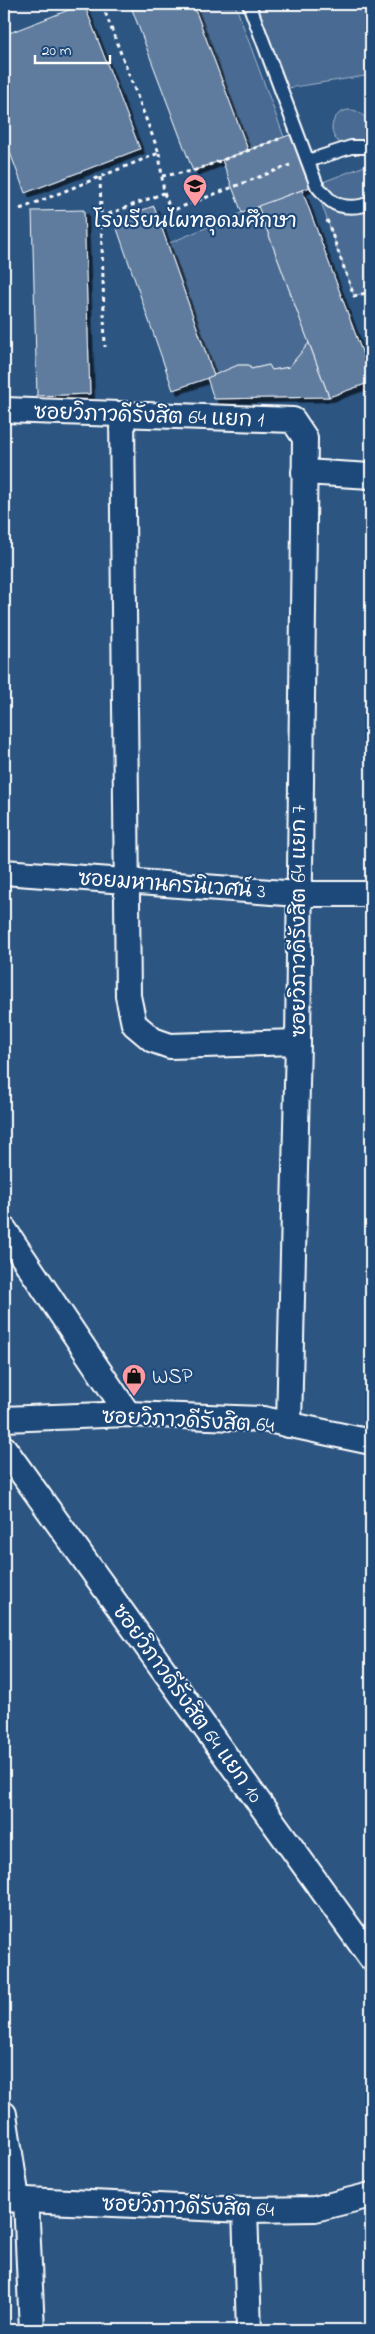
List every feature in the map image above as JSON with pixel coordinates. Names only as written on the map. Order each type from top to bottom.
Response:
[{"type":"street","name":"ซอยวิภาวดีรังสิต 64 แยก 1","points":[[4,410],[293,420]]},
{"type":"street","points":[[122,415],[128,996],[134,1024],[153,1040],[170,1046],[298,1042]]},
{"type":"street","name":"ซอยวิภาวดีรังสิต 64 แยก 7","points":[[289,1425],[298,1042],[298,894],[305,438],[293,420]]},
{"type":"street","points":[[304,472],[371,476]]},
{"type":"street","name":"ซอยมหานครนิเวศน์ 3","points":[[4,872],[298,894],[371,894]]},
{"type":"street","points":[[4,1229],[128,1414]]},
{"type":"street","name":"ซอยวิภาวดีรังสิต 64","points":[[4,1419],[128,1414],[263,1419],[371,1442]]},
{"type":"street","name":"ซอยวิภาวดีรังสิต 64 แยก 10","points":[[4,1448],[371,1958]]},
{"type":"street","points":[[4,2114],[32,2330]]},
{"type":"street","name":"ซอยวิภาวดีรังสิต 64","points":[[16,2199],[245,2210],[315,2209],[371,2195]]},
{"type":"street","points":[[245,2210],[249,2330]]},
{"type":"lane","points":[[248,4],[303,161],[317,186],[332,202],[346,206],[366,206],[371,202]]},
{"type":"lane","points":[[303,161],[351,148],[371,147]]},
{"type":"path","points":[[102,4],[159,153],[164,193],[171,211],[303,161]]},
{"type":"path","points":[[162,176],[193,170],[284,137]]},
{"type":"path","points":[[20,209],[159,153]]},
{"type":"path","points":[[100,177],[105,347]]},
{"type":"path","points":[[101,217],[164,193]]},
{"type":"path","points":[[325,213],[354,296],[371,292]]},
{"type":"shaded area","points":[[193,4],[235,4],[284,137],[248,150]]},
{"type":"shaded area","points":[[256,4],[371,4],[371,75],[288,88]]},
{"type":"shaded area","points":[[350,110],[357,111],[363,115],[367,121],[367,135],[363,141],[357,145],[350,146],[343,145],[337,141],[333,135],[332,128],[333,121],[337,115],[343,111]]},
{"type":"shaded area","points":[[371,160],[371,291],[354,296],[315,185],[362,167]]},
{"type":"shaded area","points":[[258,206],[309,343],[289,367],[272,370],[269,365],[251,369],[249,365],[238,365],[214,376],[167,244]]},
{"type":"building","points":[[84,4],[140,149],[25,193],[4,136],[4,35]]},
{"type":"building","points":[[130,4],[193,4],[248,150],[193,171]]},
{"type":"building","points":[[295,133],[315,185],[242,213],[222,160]]},
{"type":"building","points":[[302,190],[371,376],[371,382],[329,397],[258,206]]},
{"type":"building","points":[[154,206],[214,376],[173,390],[114,220]]},
{"type":"building","points":[[84,210],[90,394],[37,396],[32,211]]},
{"type":"building","points":[[309,343],[329,397],[214,399],[207,378],[238,365],[249,365],[251,369],[269,365],[272,370],[289,367]]},
{"type":"place","name":"โรงเรียนไผทอุดมศึกษา","points":[[195,207]]},
{"type":"place","name":"WSP","points":[[134,1397]]}]
